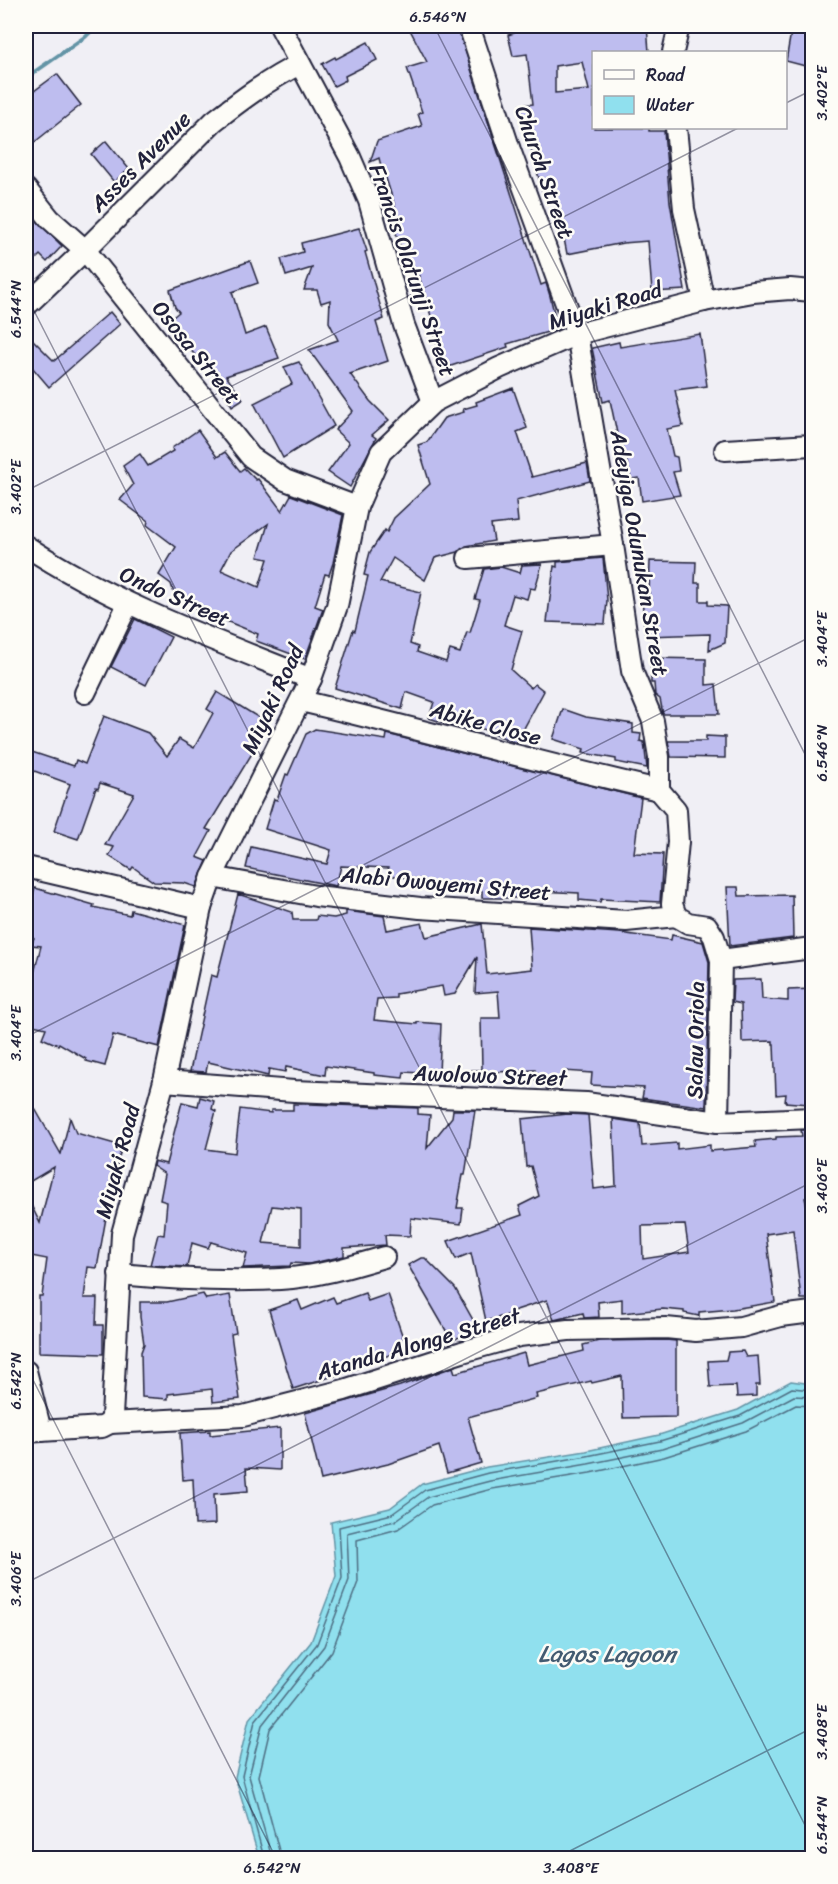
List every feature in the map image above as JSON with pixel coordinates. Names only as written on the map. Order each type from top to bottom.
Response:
[{"type":"street","name":"Francis Olatunji Street","points":[[280,26],[350,157],[369,201],[404,325],[433,402]]},
{"type":"street","name":"Church Street","points":[[469,26],[510,150],[577,334]]},
{"type":"street","points":[[674,51],[679,26]]},
{"type":"street","name":"Asses Avenue","points":[[26,306],[214,121],[237,102],[300,64]]},
{"type":"street","points":[[676,129],[684,209],[704,301]]},
{"type":"street","name":"Ososa Street","points":[[26,189],[50,219],[85,250],[251,457],[285,480],[357,507]]},
{"type":"street","name":"Miyaki Road","points":[[110,1423],[122,1234],[164,1081],[201,908],[212,877],[311,679],[337,606],[357,507],[381,452],[433,402],[498,368],[577,334],[704,301],[753,292],[790,289],[813,291]]},
{"type":"street","name":"Adeyiga Odunukan Street","points":[[577,334],[614,545],[632,671],[653,721],[659,757],[659,790]]},
{"type":"street","points":[[725,450],[813,445]]},
{"type":"street","points":[[468,558],[614,545]]},
{"type":"street","name":"Ondo Street","points":[[26,546],[50,562],[128,604],[311,679]]},
{"type":"street","points":[[85,693],[128,604]]},
{"type":"street","name":"Abike Close","points":[[301,701],[659,790]]},
{"type":"street","points":[[659,790],[676,810],[678,842],[672,903],[676,916],[688,923],[707,926],[714,937],[720,960],[813,948]]},
{"type":"street","points":[[26,867],[201,908]]},
{"type":"street","name":"Alabi Owoyemi Street","points":[[212,877],[316,896],[420,908],[626,921],[676,916]]},
{"type":"street","name":"Salau Oriola","points":[[718,1122],[720,960]]},
{"type":"street","name":"Awolowo Street","points":[[164,1081],[294,1091],[586,1104],[718,1122],[813,1118]]},
{"type":"street","points":[[119,1274],[167,1279],[281,1279],[329,1272],[384,1257]]},
{"type":"street","name":"Atanda Alonge Street","points":[[33,1431],[102,1427],[110,1423],[243,1416],[344,1390],[519,1336],[568,1330],[666,1328],[696,1331],[741,1327],[781,1316],[813,1312]]},
{"type":"street","points":[[26,1371],[33,1431]]},
{"type":"water","name":"Lagos Lagoon","points":[[791,1381],[812,1384],[812,1858],[259,1858],[235,1777],[249,1719],[311,1642],[336,1576],[331,1522],[390,1508],[422,1484],[487,1467],[586,1451],[659,1435],[738,1410]]},
{"type":"building","points":[[408,26],[457,26],[541,285],[546,283],[558,329],[507,344],[508,347],[445,368],[431,327],[434,326],[419,276],[411,278],[390,215],[397,213],[379,158],[370,162],[377,141],[422,126],[418,114],[422,112],[407,68],[427,62]]},
{"type":"building","points":[[511,26],[647,26],[649,51],[592,51],[592,129],[664,131],[670,202],[685,290],[652,292],[648,241],[623,243],[567,254],[554,187],[542,190],[529,140],[527,140],[520,105],[533,104],[527,54],[513,56],[508,35],[514,33]],"holes":[[[582,62],[589,90],[555,93],[555,66]]]},
{"type":"building","points":[[792,26],[813,26],[813,68],[787,61]]},
{"type":"building","points":[[368,42],[377,60],[345,76],[346,80],[334,86],[322,64]]},
{"type":"building","points":[[57,74],[81,105],[26,149],[26,97]]},
{"type":"building","points":[[106,141],[129,169],[114,182],[91,154]]},
{"type":"building","points":[[34,218],[62,246],[47,262],[40,255],[26,269],[26,227]]},
{"type":"building","points":[[359,228],[384,319],[376,322],[388,361],[350,374],[370,401],[389,420],[372,435],[376,438],[350,487],[328,472],[349,443],[335,430],[353,411],[309,350],[338,340],[329,322],[330,300],[321,303],[317,290],[304,290],[312,268],[286,276],[281,259],[303,252],[301,243]]},
{"type":"building","points":[[250,261],[258,283],[232,292],[245,335],[266,327],[279,358],[226,376],[243,399],[232,406],[208,366],[205,368],[168,321],[179,312],[175,307],[170,290]]},
{"type":"building","points":[[110,312],[120,324],[49,387],[26,360],[26,333],[54,361]]},
{"type":"building","points":[[700,334],[707,386],[675,390],[683,426],[667,429],[673,456],[677,457],[679,471],[673,472],[680,495],[642,501],[639,478],[631,479],[621,438],[618,438],[610,400],[603,402],[592,348],[619,342],[620,347]]},
{"type":"building","points":[[299,362],[334,426],[283,458],[254,403],[292,384],[284,367]]},
{"type":"building","points":[[513,388],[527,428],[517,432],[532,477],[587,463],[590,481],[516,501],[518,522],[491,525],[494,541],[466,546],[458,552],[435,558],[425,580],[393,558],[380,582],[421,592],[410,644],[418,647],[417,652],[446,662],[450,650],[460,653],[467,632],[470,633],[480,600],[475,599],[484,569],[501,567],[520,573],[522,565],[542,564],[535,589],[530,588],[527,599],[513,595],[504,625],[522,631],[511,670],[531,688],[535,684],[544,691],[516,743],[471,724],[469,731],[429,718],[434,702],[406,692],[402,709],[335,688],[353,630],[355,631],[368,576],[364,575],[370,552],[385,530],[387,532],[394,518],[430,484],[418,445],[427,442],[444,418],[464,412],[463,409],[477,405],[476,402]]},
{"type":"building","points":[[198,430],[217,457],[225,452],[240,471],[244,468],[256,480],[258,479],[282,511],[291,495],[343,515],[333,563],[329,575],[325,574],[315,606],[323,609],[305,659],[256,641],[258,634],[199,610],[174,593],[171,584],[159,575],[176,547],[147,525],[148,521],[120,500],[133,485],[123,466],[140,454],[148,466],[173,451],[172,448]],"holes":[[[268,524],[258,557],[268,559],[259,587],[221,570],[231,551]]]},
{"type":"building","points":[[603,558],[607,600],[605,624],[547,622],[554,566],[557,567],[557,562]]},
{"type":"building","points":[[650,561],[696,562],[695,583],[700,583],[700,601],[708,601],[708,605],[727,606],[725,643],[709,650],[710,634],[645,636],[642,597],[649,597]]},
{"type":"building","points":[[135,619],[171,637],[146,685],[111,667]]},
{"type":"building","points":[[651,658],[706,659],[706,685],[716,684],[719,714],[663,714],[660,699],[655,695],[654,683],[651,683]]},
{"type":"building","points":[[217,692],[261,719],[250,737],[259,742],[206,829],[211,831],[197,857],[207,861],[196,887],[184,883],[154,882],[133,867],[131,870],[109,856],[114,847],[105,845],[134,794],[100,783],[98,789],[96,788],[78,839],[54,831],[70,784],[26,768],[26,750],[74,766],[76,760],[85,764],[104,716],[148,733],[167,756],[179,739],[194,748],[213,713],[207,709]]},
{"type":"building","points":[[563,709],[586,717],[633,724],[633,733],[641,734],[640,741],[644,742],[647,768],[583,753],[584,749],[553,739]]},
{"type":"building","points":[[315,729],[386,740],[387,734],[641,798],[634,853],[663,854],[660,902],[601,899],[600,902],[579,900],[579,893],[539,891],[537,898],[482,898],[482,891],[459,890],[459,885],[423,882],[424,880],[388,875],[389,868],[341,866],[336,886],[246,868],[251,847],[327,864],[331,850],[265,829],[274,799],[277,800],[286,774],[288,775],[306,734]]},
{"type":"building","points":[[706,736],[725,737],[725,758],[671,757],[668,741],[706,741]]},
{"type":"building","points":[[727,887],[738,887],[739,896],[792,895],[793,938],[730,946]]},
{"type":"building","points":[[35,888],[94,905],[93,907],[130,915],[131,910],[185,925],[159,1047],[113,1035],[105,1066],[86,1061],[59,1043],[58,1045],[42,1038],[46,1028],[29,1024],[32,1015],[26,1013],[26,982],[28,975],[33,977],[41,946],[31,945],[34,938],[26,931],[26,921]]},
{"type":"building","points":[[238,894],[292,912],[293,920],[316,920],[317,916],[334,918],[346,915],[346,911],[384,916],[387,930],[422,923],[426,937],[482,924],[487,974],[532,969],[529,927],[619,933],[671,940],[672,935],[703,942],[709,962],[706,1107],[642,1098],[644,1088],[591,1085],[592,1073],[564,1071],[564,1080],[535,1080],[535,1070],[495,1072],[495,1080],[473,1082],[472,1070],[482,1070],[481,1018],[500,1018],[498,991],[475,993],[477,957],[455,994],[444,996],[442,986],[396,994],[396,998],[377,999],[374,1020],[441,1024],[439,1074],[404,1072],[403,1078],[326,1066],[325,1075],[286,1067],[285,1072],[269,1069],[268,1076],[208,1062],[206,1072],[190,1071],[211,975],[217,977]]},
{"type":"building","points":[[761,979],[762,999],[788,1001],[788,990],[813,989],[813,1094],[810,1095],[809,1104],[785,1102],[786,1094],[776,1095],[773,1041],[742,1042],[741,1004],[732,1002],[733,980]]},
{"type":"building","points":[[26,1093],[61,1154],[70,1118],[76,1133],[122,1146],[113,1179],[97,1268],[88,1267],[84,1298],[97,1298],[96,1325],[103,1325],[103,1354],[39,1352],[39,1296],[42,1296],[47,1259],[26,1255],[26,1195],[40,1223],[54,1167],[26,1184]]},
{"type":"building","points":[[200,1097],[214,1101],[212,1109],[216,1111],[206,1149],[235,1153],[240,1109],[271,1113],[271,1110],[293,1110],[293,1104],[418,1108],[418,1114],[430,1115],[427,1148],[452,1117],[453,1110],[475,1110],[465,1175],[463,1175],[457,1208],[463,1208],[461,1224],[411,1218],[410,1236],[385,1235],[386,1245],[344,1248],[344,1256],[309,1264],[291,1263],[290,1266],[243,1268],[247,1253],[211,1242],[208,1248],[192,1243],[187,1267],[150,1265],[158,1234],[164,1235],[167,1202],[160,1200],[165,1174],[153,1166],[154,1161],[166,1164],[182,1102],[198,1106]],"holes":[[[272,1206],[301,1209],[301,1246],[263,1243]]]},
{"type":"building","points":[[568,1114],[588,1115],[594,1189],[616,1186],[613,1119],[640,1123],[642,1146],[677,1143],[677,1149],[710,1145],[710,1151],[756,1147],[755,1141],[802,1136],[801,1130],[813,1130],[813,1197],[805,1198],[813,1237],[813,1299],[801,1299],[793,1230],[766,1234],[775,1302],[699,1312],[699,1316],[684,1313],[684,1311],[663,1309],[622,1313],[622,1299],[598,1302],[599,1317],[584,1318],[583,1313],[554,1320],[547,1300],[486,1321],[471,1253],[456,1259],[448,1241],[522,1215],[519,1206],[539,1196],[531,1166],[526,1167],[522,1119]],"holes":[[[685,1225],[689,1252],[643,1259],[642,1226]]]},
{"type":"building","points":[[425,1258],[455,1288],[477,1327],[452,1341],[408,1265]]},
{"type":"building","points":[[365,1293],[368,1301],[388,1294],[407,1349],[293,1389],[269,1310],[298,1300],[302,1310],[333,1297],[336,1303]]},
{"type":"building","points":[[203,1294],[206,1299],[230,1295],[236,1333],[231,1334],[240,1399],[213,1402],[212,1389],[168,1394],[168,1399],[142,1397],[141,1352],[144,1344],[140,1302],[167,1302]]},
{"type":"building","points":[[599,1341],[676,1341],[676,1417],[623,1418],[622,1376],[592,1383],[591,1381],[536,1394],[537,1398],[468,1417],[481,1463],[447,1473],[439,1446],[388,1464],[321,1480],[305,1413],[400,1386],[453,1367],[455,1373],[524,1353],[527,1365],[584,1351],[583,1345]]},
{"type":"building","points":[[743,1351],[746,1357],[758,1356],[760,1385],[756,1385],[756,1396],[737,1397],[736,1386],[710,1387],[708,1361],[726,1360],[728,1352]]},
{"type":"building","points":[[280,1428],[280,1470],[246,1468],[248,1491],[214,1494],[215,1524],[195,1525],[193,1479],[183,1480],[180,1433],[210,1431],[210,1435]]},
{"type":"waterway","points":[[26,78],[85,37],[96,26]]}]
